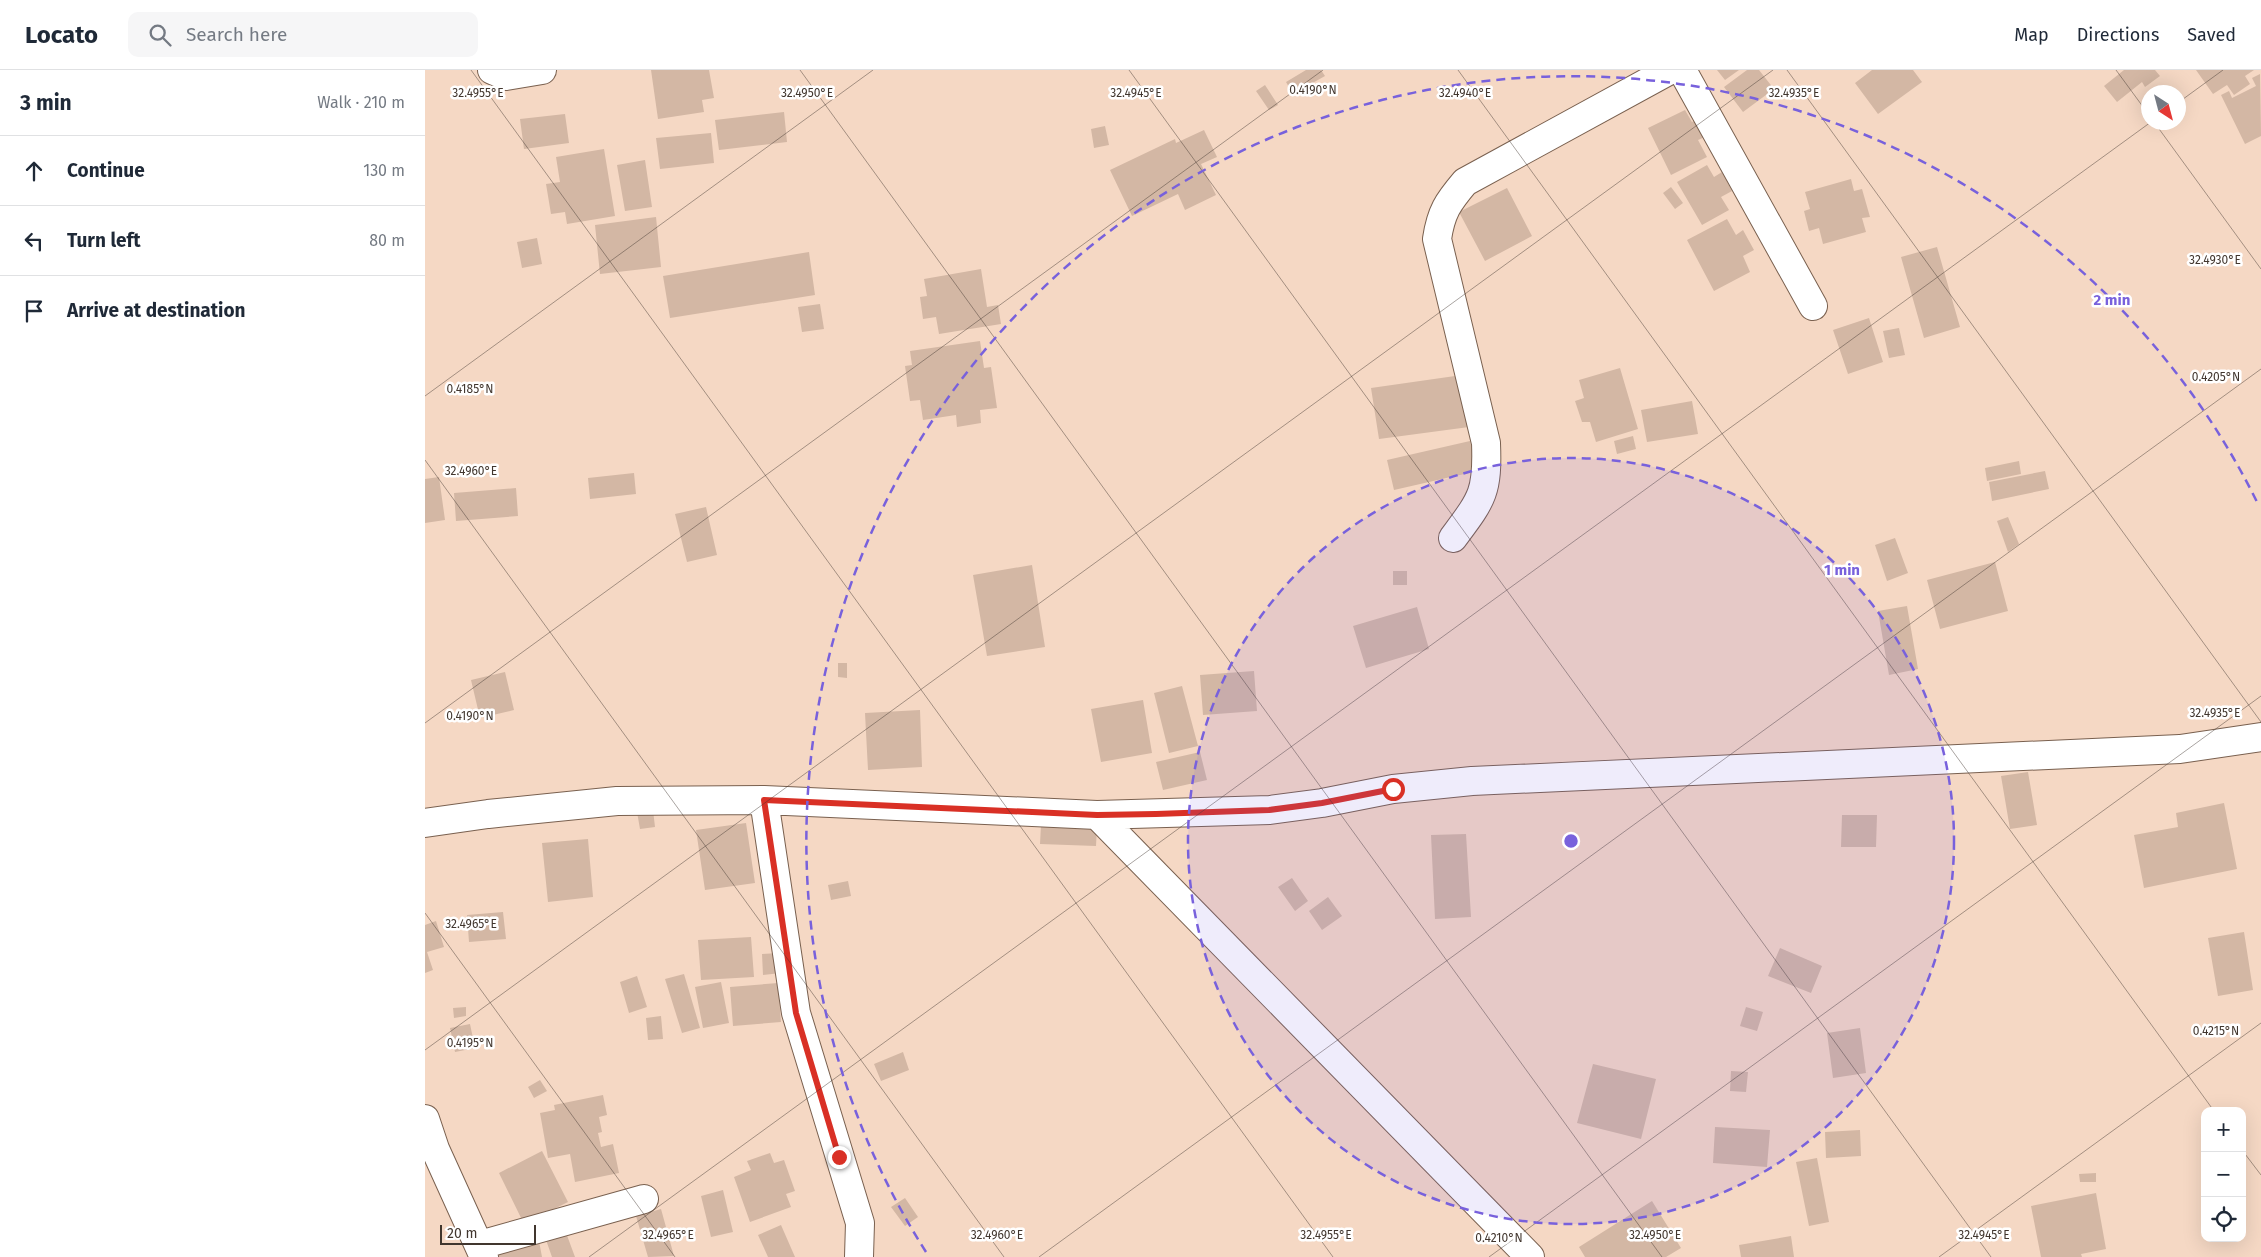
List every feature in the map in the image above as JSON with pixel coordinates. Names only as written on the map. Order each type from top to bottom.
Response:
[{"type":"street","points":[[492,70],[506,76],[542,70]]},
{"type":"street","points":[[1453,538],[1479,503],[1486,485],[1487,466],[1486,443],[1437,239],[1443,210],[1447,202],[1465,182],[1670,70]]},
{"type":"street","points":[[1681,70],[1813,306]]},
{"type":"street","points":[[425,823],[488,814],[617,802],[764,800],[1097,815],[1269,810],[1322,803],[1393,789],[1472,781],[2180,749],[2261,737]]},
{"type":"street","points":[[764,800],[796,1013],[860,1223],[859,1257]]},
{"type":"street","points":[[1097,815],[1529,1257]]},
{"type":"street","points":[[425,1119],[435,1149],[482,1251],[643,1199]]},
{"type":"building","points":[[651,70],[709,70],[714,98],[702,100],[704,112],[658,119]]},
{"type":"building","points":[[1306,70],[1321,70],[1325,76],[1293,94],[1286,82]]},
{"type":"building","points":[[1717,70],[1739,70],[1725,80]]},
{"type":"building","points":[[1747,70],[1759,70],[1774,89],[1743,112],[1724,87]]},
{"type":"building","points":[[1872,70],[1913,70],[1922,82],[1878,114],[1855,83]]},
{"type":"building","points":[[2124,70],[2155,70],[2160,76],[2148,85],[2144,85],[2142,82],[2117,102],[2104,86]]},
{"type":"building","points":[[2196,70],[2254,70],[2245,76],[2250,84],[2234,95],[2227,85],[2213,94]]},
{"type":"building","points":[[2260,74],[2261,136],[2245,144],[2221,95],[2229,91],[2232,98],[2256,86],[2252,78]]},
{"type":"building","points":[[1265,85],[1278,105],[1269,110],[1256,91]]},
{"type":"building","points":[[1685,110],[1692,122],[1698,119],[1707,136],[1698,140],[1707,157],[1671,175],[1648,128]]},
{"type":"building","points":[[784,112],[787,142],[719,150],[715,120]]},
{"type":"building","points":[[565,114],[569,143],[524,149],[520,119]]},
{"type":"building","points":[[1105,126],[1109,145],[1094,148],[1091,129]]},
{"type":"building","points":[[1204,130],[1217,157],[1201,164],[1216,195],[1185,210],[1178,194],[1132,216],[1110,170],[1175,139],[1176,143]]},
{"type":"building","points":[[711,133],[714,163],[660,169],[656,138]]},
{"type":"building","points":[[604,149],[615,216],[567,224],[565,212],[551,214],[546,184],[560,182],[556,157]]},
{"type":"building","points":[[645,160],[652,207],[625,211],[617,165]]},
{"type":"building","points":[[1707,165],[1714,177],[1722,172],[1732,191],[1721,197],[1729,210],[1702,225],[1677,182]]},
{"type":"building","points":[[1851,179],[1854,191],[1862,189],[1870,217],[1862,218],[1866,232],[1823,244],[1819,228],[1809,231],[1804,211],[1810,209],[1805,192]]},
{"type":"building","points":[[1671,187],[1683,203],[1675,209],[1663,193]]},
{"type":"building","points":[[1507,188],[1532,236],[1485,261],[1459,212]]},
{"type":"building","points":[[656,217],[661,267],[600,274],[595,225]]},
{"type":"building","points":[[1727,219],[1736,235],[1743,230],[1754,250],[1743,256],[1750,272],[1714,291],[1687,240]]},
{"type":"building","points":[[537,238],[542,264],[522,268],[517,242]]},
{"type":"building","points":[[1937,247],[1960,327],[1924,338],[1901,257]]},
{"type":"building","points":[[809,252],[815,295],[670,318],[663,276]]},
{"type":"building","points":[[981,269],[987,307],[998,305],[1001,324],[939,334],[936,317],[923,319],[920,297],[927,296],[924,279]]},
{"type":"building","points":[[820,304],[824,329],[802,332],[798,307]]},
{"type":"building","points":[[1869,318],[1883,362],[1848,374],[1833,330]]},
{"type":"building","points":[[1899,328],[1905,355],[1889,358],[1883,331]]},
{"type":"building","points":[[980,341],[984,368],[991,367],[997,408],[980,410],[981,423],[957,427],[956,415],[923,420],[920,400],[910,401],[905,366],[912,365],[910,351]]},
{"type":"building","points":[[1620,368],[1638,429],[1596,442],[1590,422],[1582,422],[1575,401],[1584,398],[1579,380]]},
{"type":"building","points":[[1462,375],[1469,427],[1379,439],[1371,388]]},
{"type":"building","points":[[1692,401],[1698,434],[1647,442],[1641,410]]},
{"type":"building","points":[[1633,436],[1636,449],[1617,454],[1614,441]]},
{"type":"building","points":[[1470,441],[1477,471],[1394,490],[1387,460]]},
{"type":"building","points":[[2019,461],[2021,474],[1987,481],[1985,468]]},
{"type":"building","points":[[2045,471],[2049,489],[1992,501],[1989,482]]},
{"type":"building","points":[[634,473],[636,494],[590,499],[588,478]]},
{"type":"building","points":[[439,477],[445,520],[425,523],[425,479]]},
{"type":"building","points":[[516,488],[518,516],[456,521],[454,493]]},
{"type":"building","points":[[706,507],[717,555],[687,562],[675,514]]},
{"type":"building","points":[[2008,517],[2019,544],[2008,552],[1997,521]]},
{"type":"building","points":[[1895,538],[1908,573],[1887,581],[1875,545]]},
{"type":"building","points":[[1995,562],[2008,611],[1940,629],[1927,580]]},
{"type":"building","points":[[1032,565],[1045,647],[987,656],[973,575]]},
{"type":"building","points":[[1393,571],[1407,571],[1407,585],[1393,585]]},
{"type":"building","points":[[1907,606],[1918,669],[1889,675],[1878,611]]},
{"type":"building","points":[[1417,607],[1429,649],[1366,668],[1353,626]]},
{"type":"building","points":[[838,663],[847,663],[847,678],[838,677]]},
{"type":"building","points":[[1254,671],[1257,711],[1203,715],[1200,675]]},
{"type":"building","points":[[505,672],[514,710],[480,718],[471,680]]},
{"type":"building","points":[[1182,686],[1198,746],[1169,753],[1154,693]]},
{"type":"building","points":[[1143,700],[1152,753],[1101,762],[1091,709]]},
{"type":"building","points":[[920,710],[922,767],[868,770],[865,713]]},
{"type":"building","points":[[1200,752],[1207,780],[1163,790],[1156,762]]},
{"type":"building","points":[[2028,772],[2037,825],[2010,829],[2001,776]]},
{"type":"building","points":[[2224,803],[2237,869],[2144,888],[2134,835],[2178,827],[2176,813]]},
{"type":"building","points":[[653,810],[655,827],[640,829],[637,812]]},
{"type":"building","points":[[1842,815],[1877,815],[1876,847],[1841,847]]},
{"type":"building","points":[[746,823],[755,883],[705,890],[696,830]]},
{"type":"building","points":[[1041,825],[1097,827],[1096,846],[1040,844]]},
{"type":"building","points":[[1466,834],[1471,917],[1435,919],[1431,835]]},
{"type":"building","points":[[588,839],[593,897],[548,902],[542,843]]},
{"type":"building","points":[[1292,878],[1308,901],[1295,911],[1278,887]]},
{"type":"building","points":[[848,881],[851,896],[831,900],[828,885]]},
{"type":"building","points":[[1328,897],[1342,916],[1322,930],[1309,911]]},
{"type":"building","points":[[503,912],[506,939],[469,942],[467,915]]},
{"type":"building","points":[[436,921],[444,947],[427,952],[433,970],[425,973],[425,925]]},
{"type":"building","points":[[2244,932],[2253,990],[2218,996],[2208,938]]},
{"type":"building","points":[[751,937],[754,977],[701,980],[698,940]]},
{"type":"building","points":[[1780,948],[1822,966],[1811,993],[1768,976]]},
{"type":"building","points":[[779,953],[781,973],[763,975],[762,954]]},
{"type":"building","points":[[684,974],[700,1028],[682,1033],[665,979]]},
{"type":"building","points":[[637,976],[647,1007],[629,1013],[620,982]]},
{"type":"building","points":[[721,982],[729,1023],[703,1028],[695,987]]},
{"type":"building","points":[[778,983],[781,1022],[733,1026],[730,987]]},
{"type":"building","points":[[466,1007],[466,1016],[454,1018],[453,1008]]},
{"type":"building","points":[[1746,1007],[1763,1012],[1757,1031],[1740,1026]]},
{"type":"building","points":[[661,1016],[663,1039],[648,1040],[646,1018]]},
{"type":"building","points":[[470,1024],[475,1048],[455,1052],[450,1028]]},
{"type":"building","points":[[1860,1028],[1866,1073],[1833,1078],[1827,1033]]},
{"type":"building","points":[[903,1052],[909,1070],[881,1081],[874,1064]]},
{"type":"building","points":[[1593,1064],[1656,1079],[1641,1139],[1577,1123]]},
{"type":"building","points":[[1731,1071],[1748,1072],[1746,1092],[1730,1091]]},
{"type":"building","points":[[540,1080],[547,1091],[534,1098],[528,1087]]},
{"type":"building","points":[[603,1095],[607,1115],[599,1117],[602,1132],[598,1133],[601,1147],[613,1144],[619,1173],[575,1182],[570,1154],[548,1158],[540,1113],[555,1110],[554,1105]]},
{"type":"building","points":[[1715,1127],[1770,1130],[1767,1167],[1713,1163]]},
{"type":"building","points":[[1860,1130],[1861,1156],[1826,1158],[1825,1132]]},
{"type":"building","points":[[542,1151],[568,1202],[524,1224],[499,1173]]},
{"type":"building","points":[[770,1153],[774,1163],[784,1160],[795,1191],[786,1194],[791,1207],[750,1222],[734,1177],[751,1170],[747,1161]]},
{"type":"building","points":[[1817,1158],[1829,1222],[1809,1226],[1796,1162]]},
{"type":"building","points":[[2096,1173],[2096,1182],[2080,1182],[2079,1174]]},
{"type":"building","points":[[723,1190],[733,1232],[711,1237],[701,1196]]},
{"type":"building","points":[[2096,1193],[2106,1249],[2081,1254],[2082,1257],[2041,1257],[2031,1206]]},
{"type":"building","points":[[905,1198],[918,1217],[905,1226],[891,1207]]},
{"type":"building","points":[[1652,1201],[1681,1248],[1666,1257],[1585,1257],[1579,1247]]},
{"type":"building","points":[[661,1209],[674,1256],[648,1257],[636,1216]]},
{"type":"building","points":[[781,1225],[795,1257],[768,1257],[758,1235]]},
{"type":"building","points":[[565,1230],[575,1257],[552,1257],[545,1237]]},
{"type":"building","points":[[1791,1236],[1794,1257],[1741,1257],[1739,1245]]},
{"type":"building","points":[[539,1241],[542,1257],[495,1257],[493,1250]]},
{"type":"route","points":[[839,1157],[796,1013],[764,800],[1097,815],[1156,814],[1269,810],[1322,803],[1393,789]]}]
